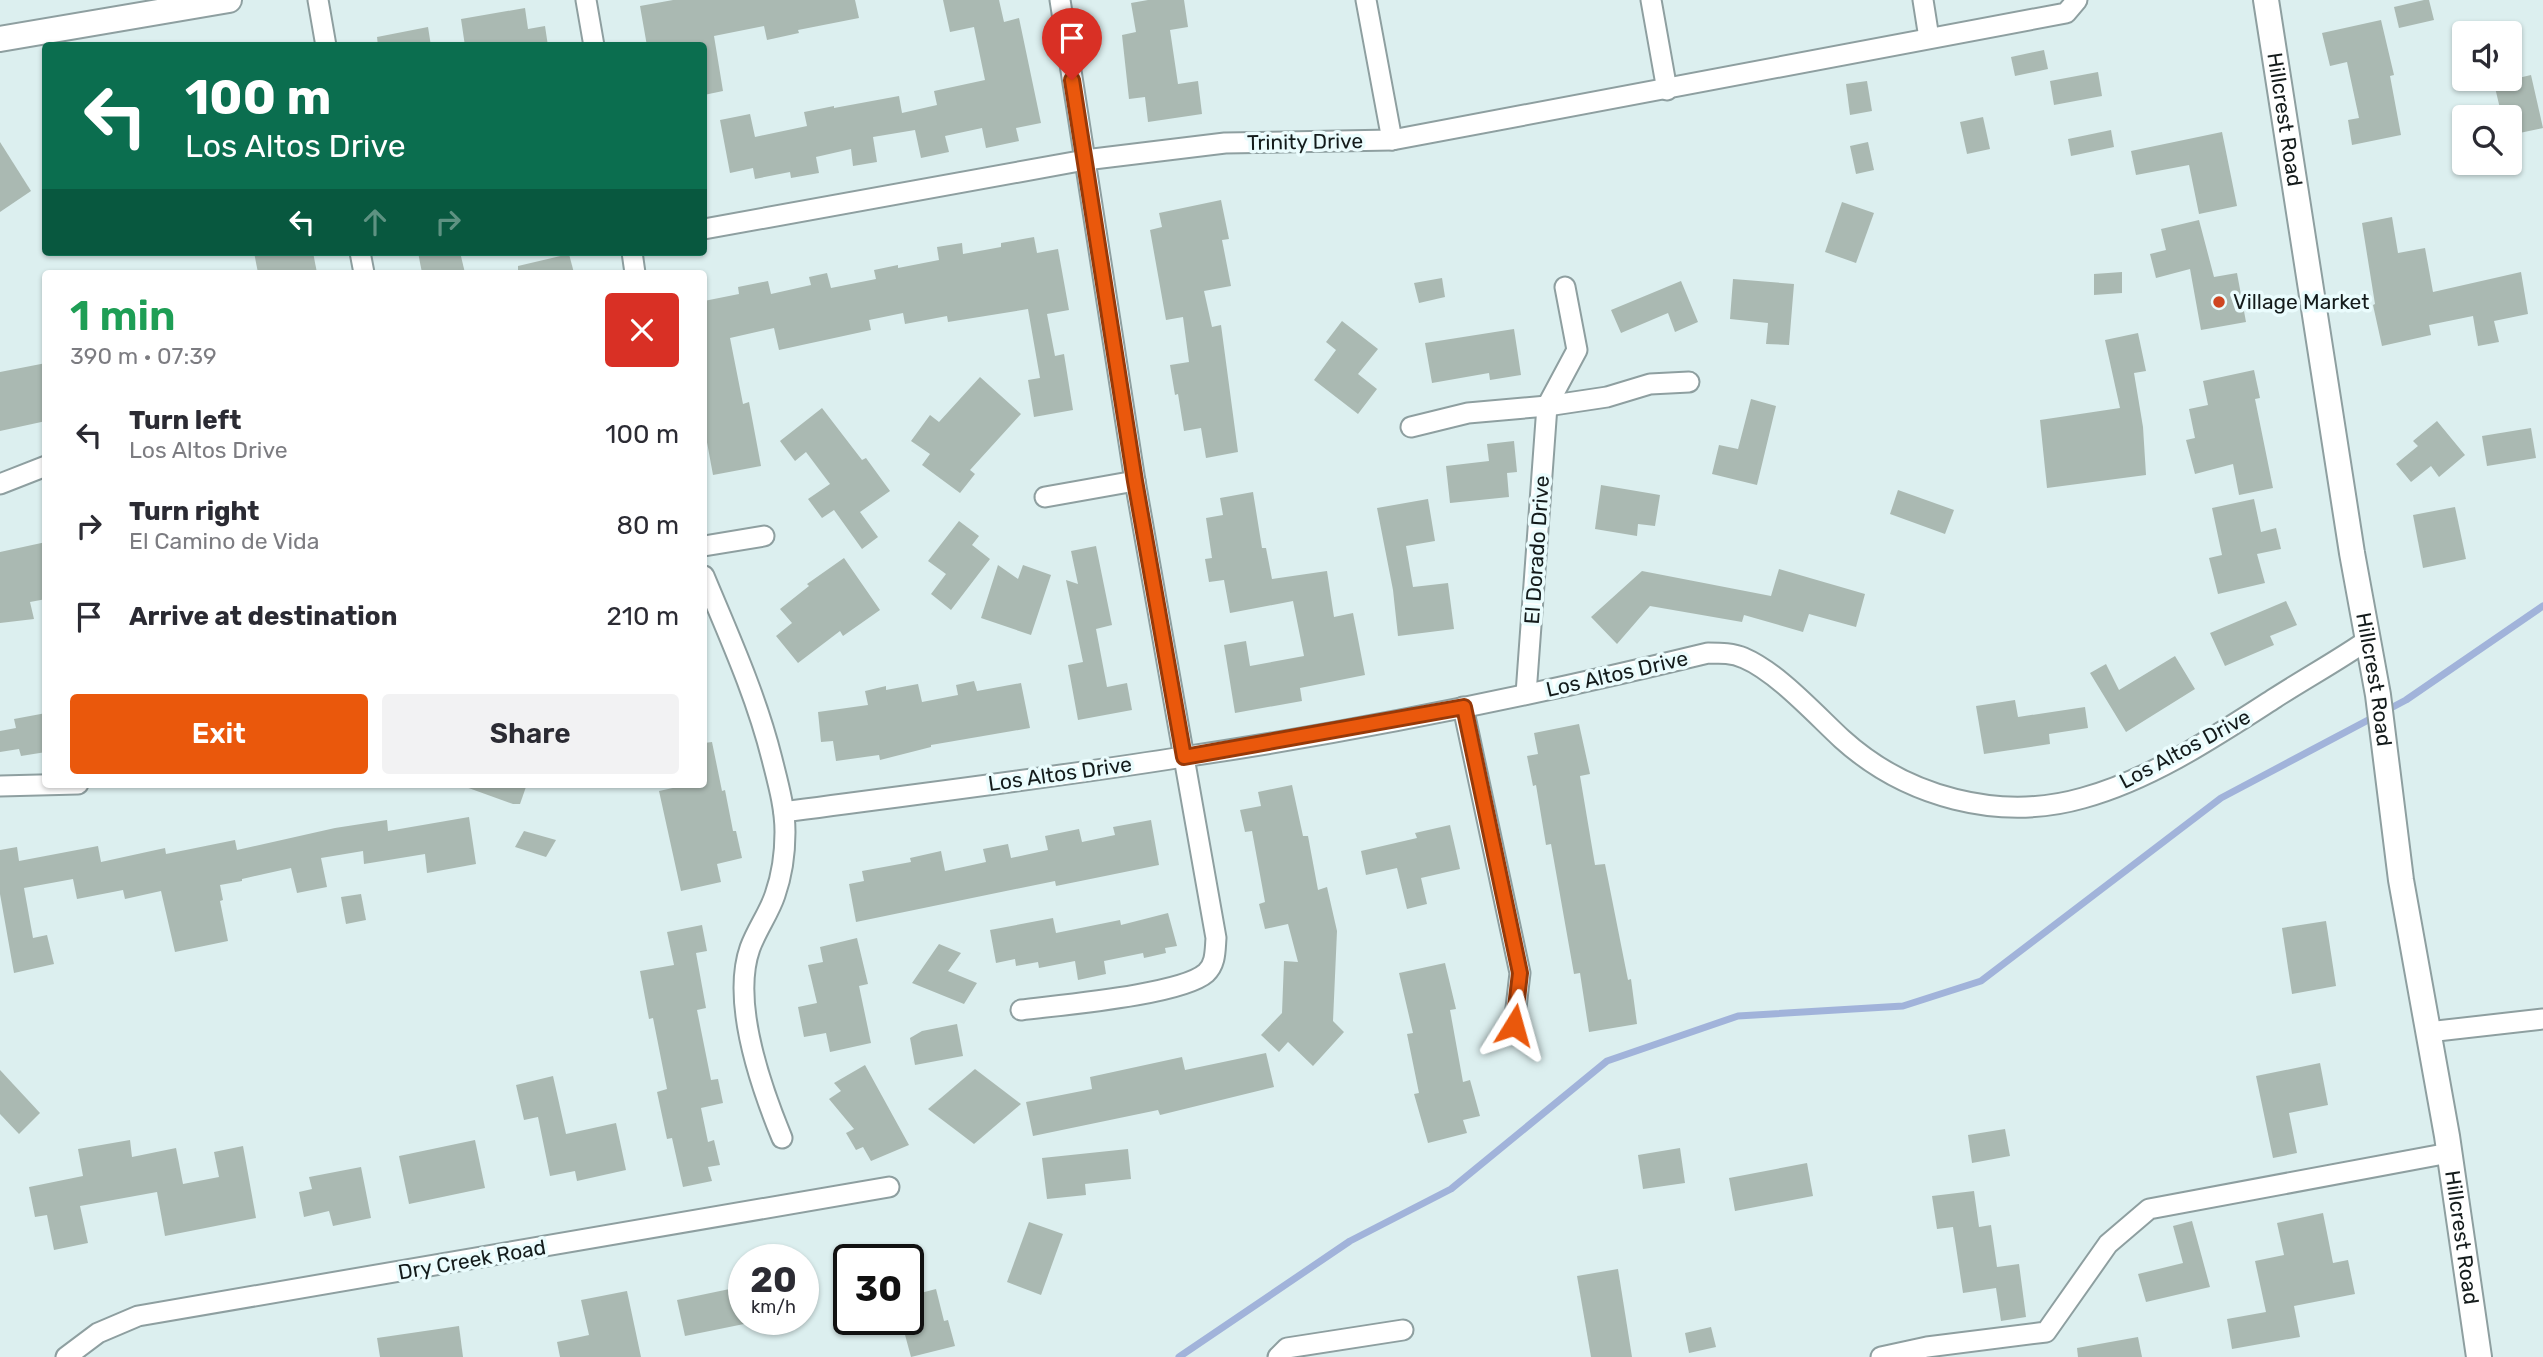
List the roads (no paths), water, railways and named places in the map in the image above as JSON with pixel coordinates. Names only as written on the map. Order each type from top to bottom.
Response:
[{"type":"street","points":[[0,39],[55,38],[229,0]]},
{"type":"street","points":[[318,0],[325,42]]},
{"type":"street","points":[[586,0],[593,42]]},
{"type":"street","points":[[1021,1010],[1087,1002],[1191,983],[1211,967],[1215,957],[1216,938],[1135,481],[1060,0]]},
{"type":"street","points":[[1366,0],[1392,140]]},
{"type":"street","points":[[1651,0],[1667,90]]},
{"type":"street","points":[[1923,0],[1929,38]]},
{"type":"street","name":"Trinity Drive","points":[[707,228],[1085,160],[1225,143],[1392,140],[2066,13],[2077,0]]},
{"type":"street","name":"Hillcrest Road","points":[[2266,0],[2352,553],[2370,639],[2401,880],[2449,1153],[2479,1357]]},
{"type":"street","name":"El Dorado Drive","points":[[1526,694],[1547,406],[1577,350],[1565,287]]},
{"type":"street","points":[[1411,427],[1468,413],[1547,406],[1607,397],[1650,384],[1689,382]]},
{"type":"street","points":[[0,484],[42,468]]},
{"type":"street","points":[[1045,497],[1135,481]]},
{"type":"street","points":[[707,546],[764,536]]},
{"type":"street","points":[[707,583],[754,694],[784,811],[782,869],[775,896],[745,965],[744,990],[749,1028],[761,1077],[782,1138]]},
{"type":"street","name":"Los Altos Drive","points":[[784,811],[1184,757],[1464,707],[1597,680],[1708,653],[1731,654],[1765,669],[1851,747],[1889,774],[1908,783],[1944,798],[1969,803],[2014,806],[2049,804],[2082,799],[2156,768],[2225,730],[2370,639]]},
{"type":"street","points":[[1464,707],[1520,973],[1514,1025]]},
{"type":"street","points":[[0,786],[42,785]]},
{"type":"street","points":[[2428,1032],[2543,1019]]},
{"type":"street","points":[[1881,1357],[2046,1332],[2108,1244],[2149,1209],[2449,1153]]},
{"type":"street","name":"Dry Creek Road","points":[[66,1357],[99,1332],[138,1316],[889,1187]]},
{"type":"street","points":[[1278,1357],[1287,1348],[1403,1330]]},
{"type":"waterway","points":[[1179,1357],[1350,1241],[1451,1189],[1607,1061],[1738,1016],[1903,1006],[1981,981],[2221,798],[2406,700],[2543,606]]},
{"type":"place","name":"Village Market","points":[[2219,302]]}]
